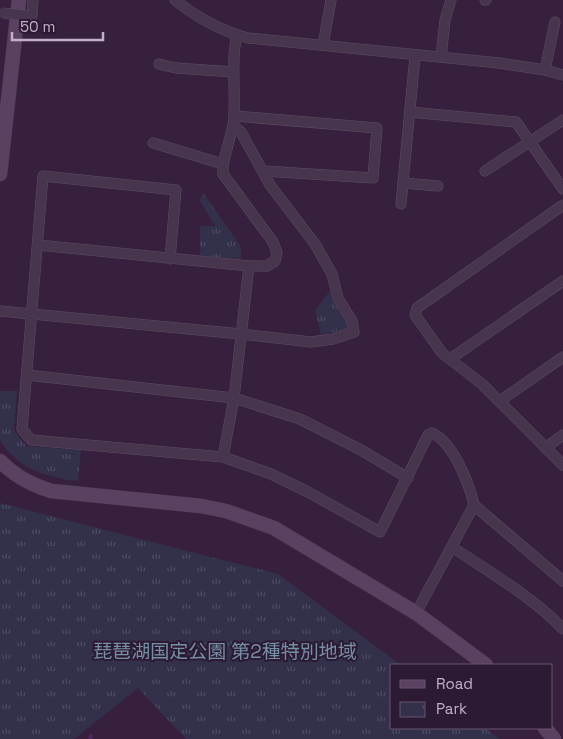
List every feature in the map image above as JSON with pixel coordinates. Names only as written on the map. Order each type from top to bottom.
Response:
[{"type":"street","points":[[0,174],[19,0]]},
{"type":"street","points":[[1,13],[32,16],[33,0]]},
{"type":"street","points":[[175,0],[194,14],[236,35],[248,38],[499,63],[545,70],[563,75]]},
{"type":"street","points":[[323,46],[331,0]]},
{"type":"street","points":[[441,58],[444,20],[452,0]]},
{"type":"street","points":[[545,70],[555,22]]},
{"type":"street","points":[[38,245],[248,266],[267,266],[275,261],[278,253],[273,242],[223,174],[223,164],[234,121],[234,46],[236,35]]},
{"type":"street","points":[[401,204],[415,56]]},
{"type":"street","points":[[159,64],[176,68],[234,72]]},
{"type":"street","points":[[410,112],[516,122],[562,187]]},
{"type":"street","points":[[486,171],[563,120]]},
{"type":"street","points":[[0,311],[311,342],[354,332],[352,322],[338,298],[332,274],[315,244],[270,185],[264,171],[234,121]]},
{"type":"street","points":[[234,121],[377,128],[373,178],[264,171]]},
{"type":"street","points":[[153,143],[223,164]]},
{"type":"street","points":[[170,259],[176,190],[43,176],[22,429],[31,440],[223,457],[271,474],[380,532],[428,434],[432,433],[444,442],[459,464],[470,487],[474,504],[563,581]]},
{"type":"street","points":[[403,183],[438,186]]},
{"type":"street","points":[[563,205],[417,308],[416,315],[442,353],[482,384],[563,465]]},
{"type":"street","points":[[223,457],[234,398],[248,266]]},
{"type":"street","points":[[450,359],[563,281]]},
{"type":"street","points":[[500,401],[563,357]]},
{"type":"street","points":[[27,375],[234,398],[300,419],[361,450],[408,478]]},
{"type":"street","points":[[545,448],[563,435]]},
{"type":"street","points":[[0,461],[11,472],[30,484],[51,490],[201,506],[226,511],[274,528],[416,613],[485,664]]},
{"type":"street","points":[[416,613],[474,504]]},
{"type":"street","points":[[452,547],[538,607],[563,629]]},
{"type":"street","points":[[546,729],[554,739]]},
{"type":"green space","points":[[204,194],[241,247],[241,259],[200,256],[200,226],[215,226],[199,199]]},
{"type":"green space","points":[[330,291],[334,303],[350,328],[321,335],[315,310]]},
{"type":"green space","points":[[0,391],[17,391],[14,430],[26,446],[81,450],[78,481],[40,473],[23,464],[2,444],[0,438]]},
{"type":"green space","name":"琵琶湖国定公園 第2種特別地域","points":[[0,503],[278,574],[400,664],[390,664],[390,729],[486,729],[500,739],[186,739],[138,688],[74,739],[0,739]]}]
